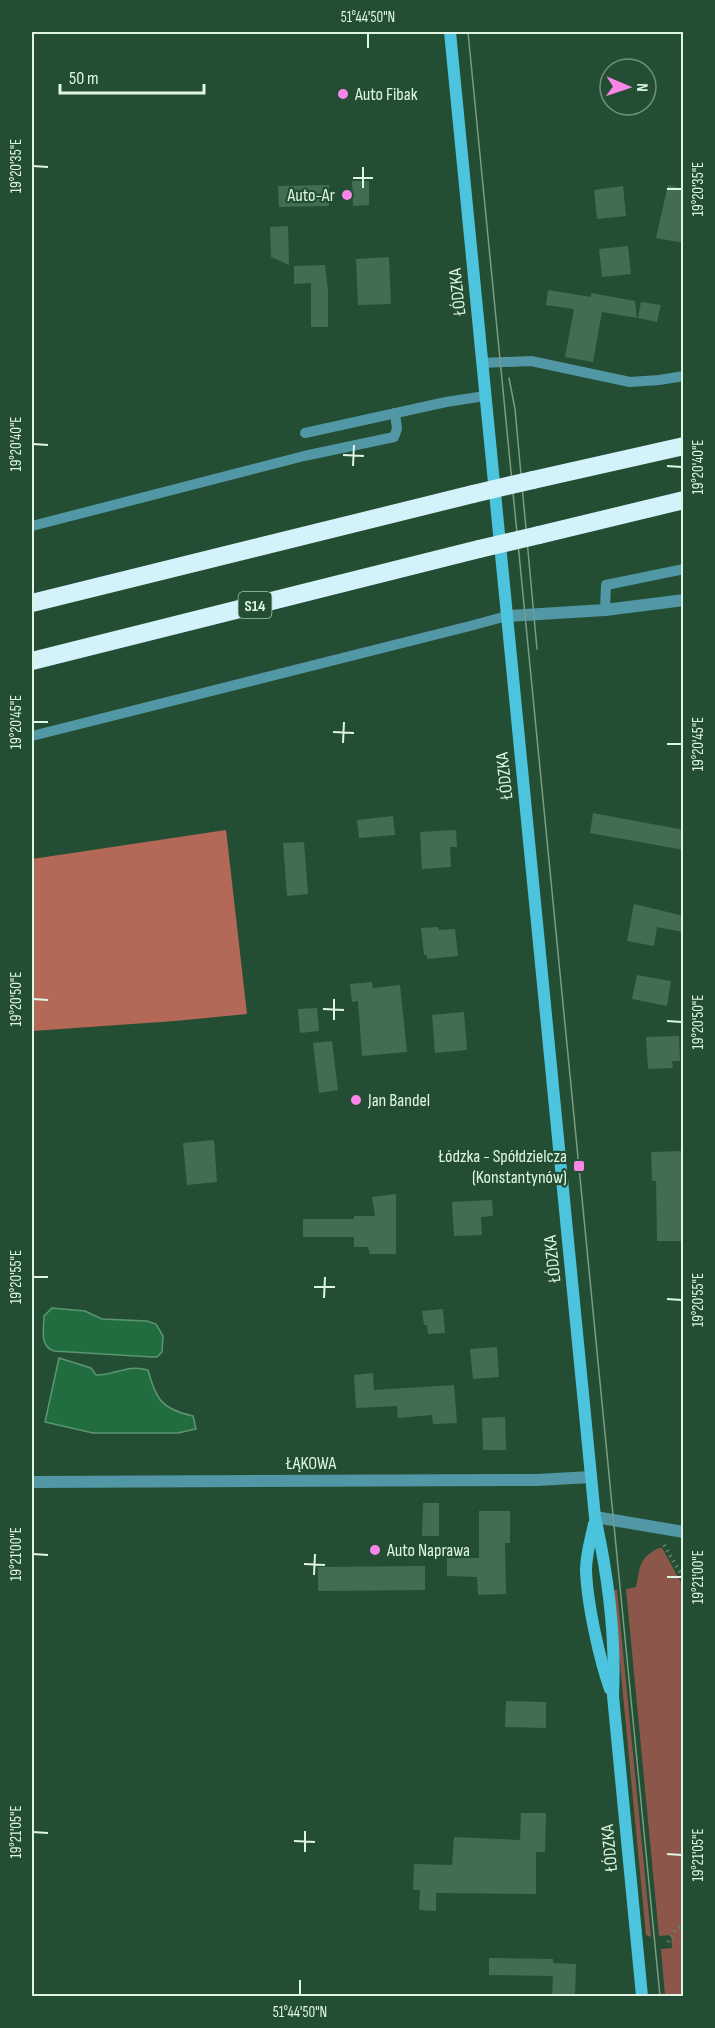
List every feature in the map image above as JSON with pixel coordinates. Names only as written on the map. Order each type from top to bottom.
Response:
[{"type":"highway","points":[[32,603],[473,494],[684,446]]},
{"type":"highway","name":"S14","points":[[32,661],[684,500]]},
{"type":"main road","name":"ŁÓDZKA","points":[[450,32],[591,1477],[608,1597],[614,1668],[613,1696],[642,1996]]},
{"type":"main road","name":"ŁÓDZKA","points":[[595,1516],[587,1558],[588,1586],[604,1671],[613,1696]]},
{"type":"street","points":[[507,616],[605,610],[684,600]]},
{"type":"street","name":"ŁĄKOWA","points":[[32,1482],[537,1480],[591,1477]]},
{"type":"street","points":[[595,1516],[684,1532]]},
{"type":"lane","points":[[482,363],[531,361],[630,382],[684,376]]},
{"type":"lane","points":[[305,433],[446,402],[485,396]]},
{"type":"lane","points":[[32,526],[304,456],[394,437],[397,429],[395,413]]},
{"type":"lane","points":[[605,610],[606,585],[684,569]]},
{"type":"lane","points":[[32,736],[507,616]]},
{"type":"path","points":[[664,1545],[684,1579]]},
{"type":"path","points":[[668,1942],[676,1929],[684,1925]]},
{"type":"shaded area","points":[[226,830],[247,1014],[32,1031],[32,859]]},
{"type":"shaded area","points":[[52,1308],[85,1311],[102,1319],[147,1321],[156,1324],[163,1336],[162,1352],[157,1357],[152,1357],[49,1349],[43,1336],[44,1316]]},
{"type":"shaded area","points":[[59,1358],[91,1368],[96,1375],[134,1368],[148,1370],[154,1389],[162,1402],[174,1410],[193,1416],[196,1429],[178,1433],[93,1433],[45,1422]]},
{"type":"shaded area","points":[[662,1548],[683,1586],[684,1731],[681,1746],[684,1775],[683,1996],[665,1996],[661,1949],[672,1948],[671,1935],[659,1936],[626,1589],[636,1587],[643,1560]]},
{"type":"shaded area","points":[[613,1590],[617,1590],[651,1937],[646,1935]]},
{"type":"building","points":[[352,181],[369,181],[369,205],[353,206]]},
{"type":"building","points":[[329,185],[329,206],[279,207],[278,186]]},
{"type":"building","points":[[668,185],[684,189],[684,243],[656,238]]},
{"type":"building","points":[[623,186],[626,216],[597,219],[594,190]]},
{"type":"building","points":[[288,226],[289,265],[271,257],[270,227]]},
{"type":"building","points":[[628,246],[631,274],[602,277],[599,249]]},
{"type":"building","points":[[389,257],[391,304],[358,305],[356,259]]},
{"type":"building","points":[[325,265],[328,327],[311,327],[311,283],[294,284],[294,266]]},
{"type":"building","points":[[548,290],[591,297],[591,293],[635,301],[637,318],[602,312],[593,362],[565,357],[574,309],[546,305]]},
{"type":"building","points":[[641,302],[661,305],[657,322],[638,318]]},
{"type":"building","points":[[593,813],[684,830],[684,850],[590,833]]},
{"type":"building","points":[[393,816],[395,835],[359,838],[357,820]]},
{"type":"building","points":[[456,830],[457,847],[450,847],[451,867],[422,869],[420,832]]},
{"type":"building","points":[[304,842],[308,894],[287,896],[283,843]]},
{"type":"building","points":[[634,904],[684,916],[684,932],[657,927],[654,946],[627,941]]},
{"type":"building","points":[[438,927],[439,930],[455,929],[458,956],[427,959],[427,955],[424,955],[421,928]]},
{"type":"building","points":[[637,975],[671,981],[667,1006],[632,999]]},
{"type":"building","points":[[372,982],[373,988],[400,985],[407,1052],[362,1056],[358,1001],[352,1002],[350,984]]},
{"type":"building","points":[[317,1008],[319,1031],[300,1033],[298,1009]]},
{"type":"building","points":[[464,1012],[467,1050],[435,1053],[432,1015]]},
{"type":"building","points":[[679,1036],[680,1061],[672,1061],[673,1068],[648,1069],[646,1037]]},
{"type":"building","points":[[332,1041],[338,1090],[319,1093],[313,1043]]},
{"type":"building","points":[[214,1140],[217,1182],[187,1185],[183,1143]]},
{"type":"building","points":[[684,1151],[684,1241],[657,1241],[656,1181],[652,1181],[651,1152]]},
{"type":"building","points":[[396,1194],[396,1254],[370,1254],[368,1247],[354,1247],[354,1237],[303,1237],[303,1219],[354,1219],[354,1216],[375,1216],[372,1197]]},
{"type":"building","points":[[492,1200],[493,1216],[481,1217],[482,1235],[454,1236],[452,1202]]},
{"type":"building","points":[[443,1309],[445,1333],[428,1334],[422,1311]]},
{"type":"building","points":[[497,1347],[499,1377],[473,1379],[470,1349]]},
{"type":"building","points":[[373,1373],[374,1390],[454,1385],[457,1423],[433,1424],[432,1415],[398,1418],[397,1406],[356,1408],[354,1375]]},
{"type":"building","points":[[505,1417],[506,1450],[483,1450],[482,1418]]},
{"type":"building","points":[[423,1503],[439,1503],[439,1536],[422,1536]]},
{"type":"building","points":[[479,1511],[510,1511],[510,1543],[505,1543],[506,1594],[478,1595],[477,1577],[447,1576],[447,1558],[479,1558]]},
{"type":"building","points":[[425,1566],[425,1590],[318,1591],[318,1567]]},
{"type":"building","points":[[506,1701],[546,1702],[546,1728],[505,1727]]},
{"type":"building","points":[[521,1813],[546,1813],[545,1852],[536,1852],[536,1894],[436,1893],[436,1911],[419,1910],[420,1890],[413,1890],[414,1864],[452,1865],[454,1837],[520,1840]]},
{"type":"building","points":[[489,1958],[553,1959],[553,1963],[576,1964],[575,1996],[552,1996],[553,1976],[489,1975]]},
{"type":"tram line","points":[[468,32],[660,1996]]},
{"type":"tram line","points":[[509,378],[515,409],[537,649]]},
{"type":"place","name":"Auto Fibak","points":[[343,94]]},
{"type":"place","name":"Auto-Ar","points":[[347,195]]},
{"type":"place","name":"Jan Bandel","points":[[356,1100]]},
{"type":"place","name":"Łódzka - Spółdzielcza (Konstantynów)","points":[[579,1166]]},
{"type":"place","name":"Auto Naprawa","points":[[375,1550]]}]
